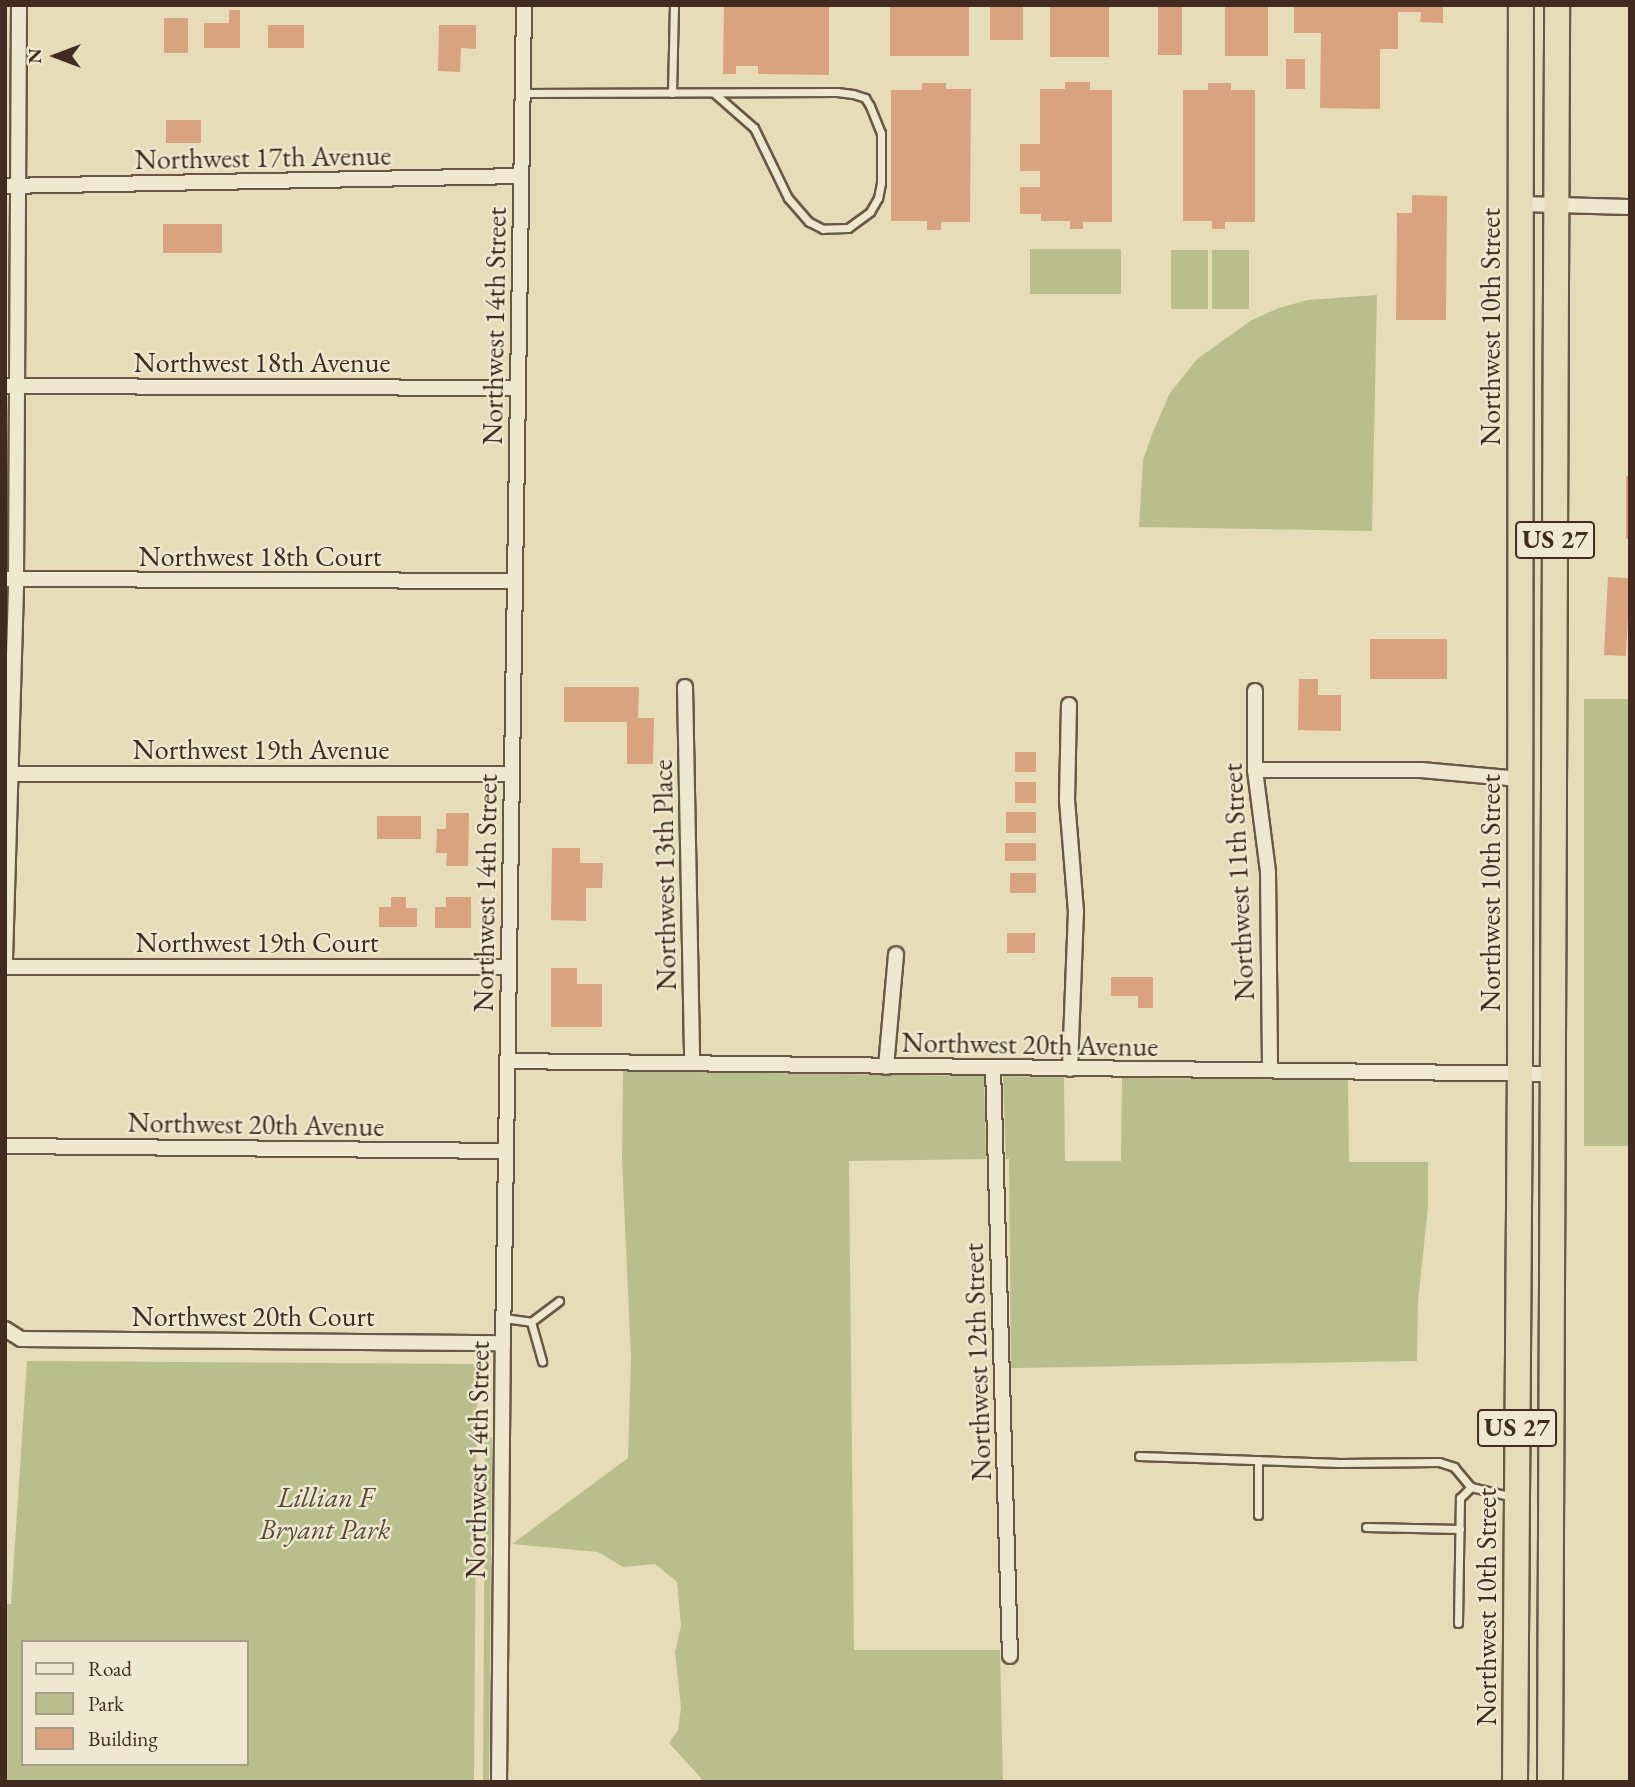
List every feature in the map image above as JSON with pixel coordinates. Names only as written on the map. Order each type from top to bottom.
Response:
[{"type":"highway","name":"Northwest 10th Street","points":[[1515,1782],[1520,1074],[1521,5]]},
{"type":"highway","name":"US 27","points":[[1550,1782],[1557,5]]},
{"type":"highway","points":[[1520,687],[1555,687]]},
{"type":"highway","points":[[1517,1498],[1530,1507],[1539,1519],[1551,1550]]},
{"type":"street","points":[[5,960],[11,774],[12,186],[19,5]]},
{"type":"street","name":"Northwest 14th Street","points":[[499,1782],[503,1318],[524,5]]},
{"type":"street","name":"Northwest 17th Avenue","points":[[12,186],[521,176]]},
{"type":"street","points":[[1520,204],[1630,207]]},
{"type":"street","name":"Northwest 18th Avenue","points":[[11,386],[518,388]]},
{"type":"street","name":"Northwest 18th Court","points":[[11,579],[515,581]]},
{"type":"street","name":"Northwest 13th Place","points":[[685,687],[692,1063]]},
{"type":"street","name":"Northwest 11th Street","points":[[1255,691],[1255,770],[1268,872],[1270,1070]]},
{"type":"street","points":[[1069,705],[1067,800],[1076,911],[1070,1069]]},
{"type":"street","points":[[1255,770],[1422,770],[1520,779]]},
{"type":"street","name":"Northwest 19th Avenue","points":[[11,774],[512,774]]},
{"type":"street","points":[[886,1067],[897,954]]},
{"type":"street","name":"Northwest 19th Court","points":[[5,967],[509,967]]},
{"type":"street","name":"Northwest 20th Avenue","points":[[507,1061],[1553,1074]]},
{"type":"street","name":"Northwest 12th Street","points":[[993,1067],[1010,1656]]},
{"type":"street","name":"Northwest 20th Avenue","points":[[5,1146],[506,1151]]},
{"type":"street","name":"Northwest 20th Court","points":[[5,1329],[21,1339],[503,1343]]},
{"type":"lane","points":[[672,93],[674,5]]},
{"type":"lane","points":[[523,93],[837,92],[864,98],[877,118],[880,134],[880,183],[878,198],[870,212],[848,228],[823,229],[809,222],[788,198],[754,128],[715,93]]},
{"type":"lane","points":[[503,1318],[531,1322],[559,1301]]},
{"type":"lane","points":[[531,1322],[542,1361]]},
{"type":"lane","points":[[1139,1456],[1439,1462],[1454,1467],[1471,1488],[1517,1498]]},
{"type":"lane","points":[[1258,1460],[1258,1515]]},
{"type":"lane","points":[[1458,1623],[1460,1498],[1471,1488]]},
{"type":"lane","points":[[1366,1527],[1460,1529]]},
{"type":"green space","points":[[1030,249],[1121,249],[1121,294],[1030,294]]},
{"type":"green space","points":[[1171,250],[1208,250],[1208,309],[1171,309]]},
{"type":"green space","points":[[1212,250],[1249,250],[1249,309],[1212,309]]},
{"type":"green space","points":[[1377,295],[1372,531],[1139,527],[1143,460],[1170,393],[1197,359],[1252,320],[1279,308],[1308,300]]},
{"type":"green space","points":[[1584,699],[1630,699],[1630,1146],[1584,1146]]},
{"type":"green space","points":[[623,1071],[984,1076],[986,1159],[849,1161],[854,1650],[1000,1650],[1003,1782],[701,1782],[701,1778],[669,1743],[678,1730],[681,1708],[675,1652],[681,1626],[677,1582],[655,1564],[623,1567],[598,1552],[512,1544],[628,1458],[631,1358],[622,1160]]},
{"type":"green space","points":[[1003,1076],[1064,1077],[1065,1161],[1121,1161],[1122,1078],[1348,1080],[1349,1162],[1428,1162],[1428,1207],[1418,1301],[1417,1361],[1011,1368],[1009,1159],[1006,1159]]},
{"type":"green space","name":"Lillian F Bryant Park","points":[[27,1361],[477,1364],[474,1782],[5,1782],[5,1604],[11,1604]]},
{"type":"green space","points":[[485,1437],[492,1437],[489,1782],[483,1782]]},
{"type":"building","points":[[724,5],[829,5],[829,75],[758,74],[758,66],[736,66],[736,74],[723,74]]},
{"type":"building","points":[[890,5],[969,5],[969,56],[890,56]]},
{"type":"building","points":[[990,5],[1023,5],[1023,40],[990,40]]},
{"type":"building","points":[[1050,5],[1109,5],[1109,57],[1050,57]]},
{"type":"building","points":[[1158,5],[1182,5],[1182,55],[1158,55]]},
{"type":"building","points":[[1225,5],[1268,5],[1268,56],[1225,56]]},
{"type":"building","points":[[1294,5],[1443,5],[1443,23],[1420,22],[1421,12],[1398,12],[1398,49],[1380,49],[1380,109],[1320,108],[1321,33],[1294,33]]},
{"type":"building","points":[[229,10],[240,10],[240,48],[204,48],[204,23],[229,23]]},
{"type":"building","points":[[164,18],[188,18],[188,53],[164,53]]},
{"type":"building","points":[[268,25],[304,25],[304,48],[268,48]]},
{"type":"building","points":[[439,25],[476,25],[476,49],[461,48],[460,72],[438,71]]},
{"type":"building","points":[[1286,59],[1305,59],[1305,89],[1286,89]]},
{"type":"building","points":[[1065,82],[1090,82],[1090,90],[1112,90],[1112,222],[1083,222],[1083,229],[1070,229],[1070,221],[1041,221],[1041,214],[1020,214],[1020,187],[1040,187],[1040,171],[1020,171],[1020,144],[1040,144],[1040,89],[1065,89]]},
{"type":"building","points":[[922,83],[946,83],[946,89],[971,89],[970,222],[941,222],[941,230],[927,230],[927,221],[891,221],[891,90],[922,90]]},
{"type":"building","points":[[1208,83],[1231,83],[1231,90],[1255,90],[1255,222],[1225,222],[1225,229],[1212,229],[1212,221],[1183,221],[1183,90],[1208,90]]},
{"type":"building","points":[[166,120],[201,120],[201,143],[166,143]]},
{"type":"building","points":[[1412,195],[1447,196],[1446,320],[1396,320],[1397,213],[1412,213]]},
{"type":"building","points":[[163,224],[222,224],[222,253],[163,253]]},
{"type":"building","points":[[1626,476],[1630,476],[1630,539],[1626,539]]},
{"type":"building","points":[[1608,577],[1630,578],[1626,656],[1604,655]]},
{"type":"building","points":[[1370,639],[1447,639],[1447,679],[1370,679]]},
{"type":"building","points":[[1299,679],[1318,679],[1318,695],[1341,695],[1341,731],[1298,730]]},
{"type":"building","points":[[564,687],[639,687],[638,718],[654,718],[653,764],[627,764],[627,722],[564,722]]},
{"type":"building","points":[[1015,752],[1036,752],[1036,772],[1015,772]]},
{"type":"building","points":[[1015,782],[1036,782],[1036,803],[1015,803]]},
{"type":"building","points":[[1006,812],[1036,812],[1036,833],[1006,833]]},
{"type":"building","points":[[446,813],[469,813],[468,866],[446,866],[447,853],[436,853],[437,829],[446,829]]},
{"type":"building","points":[[377,816],[421,816],[421,839],[377,839]]},
{"type":"building","points":[[1005,843],[1036,843],[1036,861],[1005,861]]},
{"type":"building","points":[[552,848],[580,848],[580,863],[603,863],[602,888],[586,888],[586,921],[551,920]]},
{"type":"building","points":[[1010,873],[1036,873],[1036,893],[1010,893]]},
{"type":"building","points":[[391,897],[406,897],[406,908],[417,908],[417,927],[379,927],[379,907],[391,907]]},
{"type":"building","points":[[446,897],[471,897],[471,928],[435,928],[435,907],[446,907]]},
{"type":"building","points":[[1007,933],[1035,933],[1035,953],[1007,953]]},
{"type":"building","points":[[551,968],[577,968],[577,984],[602,984],[602,1027],[551,1027]]},
{"type":"building","points":[[1111,977],[1153,977],[1153,1008],[1138,1008],[1138,996],[1111,996]]}]
